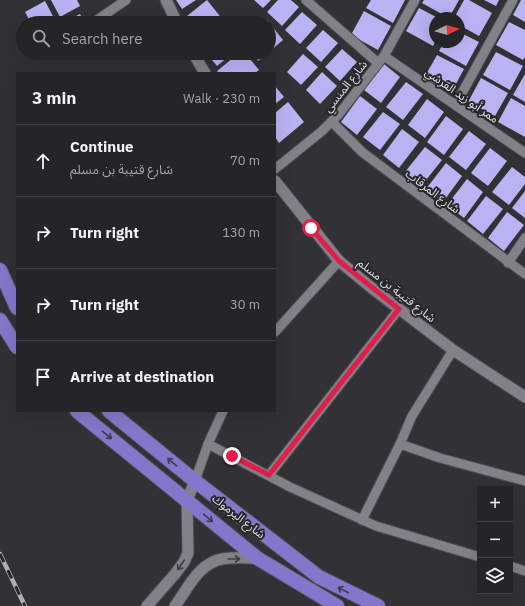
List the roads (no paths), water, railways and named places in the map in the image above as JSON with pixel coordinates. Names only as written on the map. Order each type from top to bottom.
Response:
[{"type":"highway","points":[[0,270],[16,306]]},
{"type":"highway","points":[[0,320],[16,345]]},
{"type":"highway","name":"شارع اليرموك","points":[[78,412],[257,558],[337,606]]},
{"type":"highway","name":"شارع اليرموك","points":[[110,412],[195,481],[319,577],[378,606]]},
{"type":"street","points":[[103,16],[126,0]]},
{"type":"street","points":[[166,0],[174,16]]},
{"type":"street","name":"شارع المنسي","points":[[276,168],[332,122],[381,60],[306,0]]},
{"type":"street","points":[[381,60],[415,0]]},
{"type":"street","points":[[456,104],[513,0]]},
{"type":"street","points":[[197,60],[204,72]]},
{"type":"street","name":"ممر أبو زيد القرشي","points":[[381,60],[456,104],[525,153]]},
{"type":"street","name":"شارع المرقاب","points":[[332,122],[362,152],[508,263],[525,274]]},
{"type":"street","name":"شارع قتيبة بن مسلم","points":[[276,182],[339,261],[453,350],[525,397]]},
{"type":"street","points":[[508,263],[525,238]]},
{"type":"street","points":[[276,331],[339,261]]},
{"type":"street","points":[[269,475],[399,309]]},
{"type":"street","points":[[362,520],[400,444],[412,416],[453,350]]},
{"type":"street","points":[[146,606],[175,574],[184,562],[188,553],[186,500],[223,412]]},
{"type":"street","points":[[208,444],[290,487],[376,526],[477,556]]},
{"type":"street","points":[[400,444],[455,463],[525,482]]},
{"type":"street","points":[[175,606],[200,570],[207,565],[223,559],[257,558]]},
{"type":"street","points":[[513,567],[525,571]]},
{"type":"railway","points":[[0,554],[25,606]]}]
